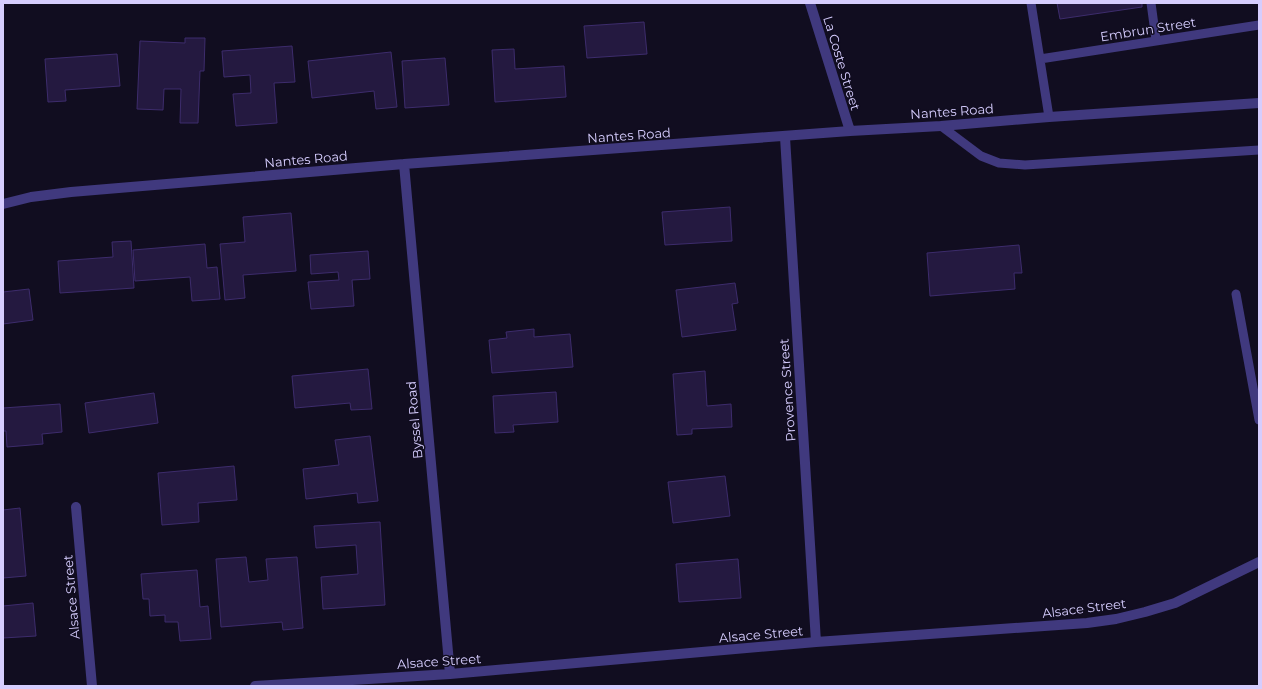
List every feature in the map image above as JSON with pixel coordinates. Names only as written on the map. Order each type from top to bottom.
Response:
[{"type":"street","name":"La Coste Street","points":[[810,3],[850,131]]},
{"type":"street","name":"Nantes Road","points":[[3,204],[30,197],[71,192],[404,164],[850,131],[941,126],[1049,116],[1259,103]]},
{"type":"street","name":"Provence Street","points":[[785,137],[816,642]]},
{"type":"street","name":"Byssel Road","points":[[404,164],[450,674]]},
{"type":"street","name":"Alsace Street","points":[[76,507],[92,686]]},
{"type":"street","name":"Alsace Street","points":[[255,686],[450,674],[816,642],[1087,623],[1116,619],[1175,603],[1259,562]]},
{"type":"lane","points":[[1031,3],[1049,116]]},
{"type":"lane","points":[[1151,3],[1156,40]]},
{"type":"lane","name":"Embrun Street","points":[[1040,59],[1259,25]]},
{"type":"lane","points":[[941,126],[981,156],[999,163],[1025,165],[1259,150]]},
{"type":"lane","points":[[1236,294],[1259,420]]},
{"type":"building","points":[[1057,3],[1142,3],[1142,7],[1060,19]]},
{"type":"building","points":[[644,22],[647,54],[587,58],[584,26]]},
{"type":"building","points":[[185,38],[205,38],[204,71],[200,71],[198,123],[180,123],[181,89],[164,89],[163,110],[137,109],[140,41],[185,43]]},
{"type":"building","points":[[292,46],[295,82],[274,83],[277,123],[236,126],[233,94],[251,93],[250,75],[224,77],[222,51]]},
{"type":"building","points":[[514,49],[515,69],[564,66],[566,97],[495,102],[492,50]]},
{"type":"building","points":[[391,52],[397,107],[376,109],[374,91],[312,98],[308,61]]},
{"type":"building","points":[[117,54],[120,86],[65,90],[66,101],[48,102],[45,59]]},
{"type":"building","points":[[445,58],[449,105],[405,108],[402,61]]},
{"type":"building","points":[[730,207],[732,241],[665,245],[662,212]]},
{"type":"building","points":[[291,213],[296,271],[243,275],[245,298],[225,300],[220,244],[245,242],[243,217]]},
{"type":"building","points":[[131,241],[134,288],[60,293],[58,261],[113,257],[112,242]]},
{"type":"building","points":[[205,244],[207,268],[217,267],[220,299],[192,301],[190,277],[135,281],[133,250]]},
{"type":"building","points":[[1019,245],[1022,273],[1014,273],[1015,289],[930,296],[927,253]]},
{"type":"building","points":[[368,251],[370,279],[352,280],[354,306],[311,309],[308,282],[339,280],[338,272],[311,274],[310,255]]},
{"type":"building","points":[[735,283],[738,303],[732,304],[736,330],[682,337],[676,290]]},
{"type":"building","points":[[29,289],[33,320],[3,324],[3,292]]},
{"type":"building","points":[[534,329],[534,337],[570,334],[573,367],[492,373],[489,340],[507,338],[506,332]]},
{"type":"building","points":[[368,369],[372,409],[351,410],[350,403],[295,408],[292,376]]},
{"type":"building","points":[[705,371],[707,406],[731,404],[732,427],[692,429],[692,434],[677,435],[673,374]]},
{"type":"building","points":[[556,392],[558,422],[513,425],[514,432],[495,433],[493,396]]},
{"type":"building","points":[[154,393],[158,423],[89,433],[85,403]]},
{"type":"building","points":[[60,404],[62,432],[42,434],[43,444],[7,447],[6,431],[3,431],[3,408]]},
{"type":"building","points":[[370,436],[378,501],[358,503],[357,493],[306,499],[303,469],[339,465],[335,440]]},
{"type":"building","points":[[234,466],[237,500],[198,503],[199,522],[162,525],[158,473]]},
{"type":"building","points":[[725,476],[730,516],[673,523],[668,482]]},
{"type":"building","points":[[20,508],[26,576],[3,578],[3,510]]},
{"type":"building","points":[[380,522],[385,605],[323,609],[321,577],[358,574],[356,545],[316,548],[314,526]]},
{"type":"building","points":[[246,557],[249,582],[268,580],[266,559],[297,557],[303,628],[283,630],[282,622],[221,627],[216,559]]},
{"type":"building","points":[[738,559],[741,598],[679,602],[676,564]]},
{"type":"building","points":[[197,570],[200,607],[208,606],[211,639],[180,641],[178,622],[165,622],[165,615],[150,616],[149,599],[143,599],[141,574]]},
{"type":"building","points":[[33,603],[36,636],[3,638],[3,606]]}]
